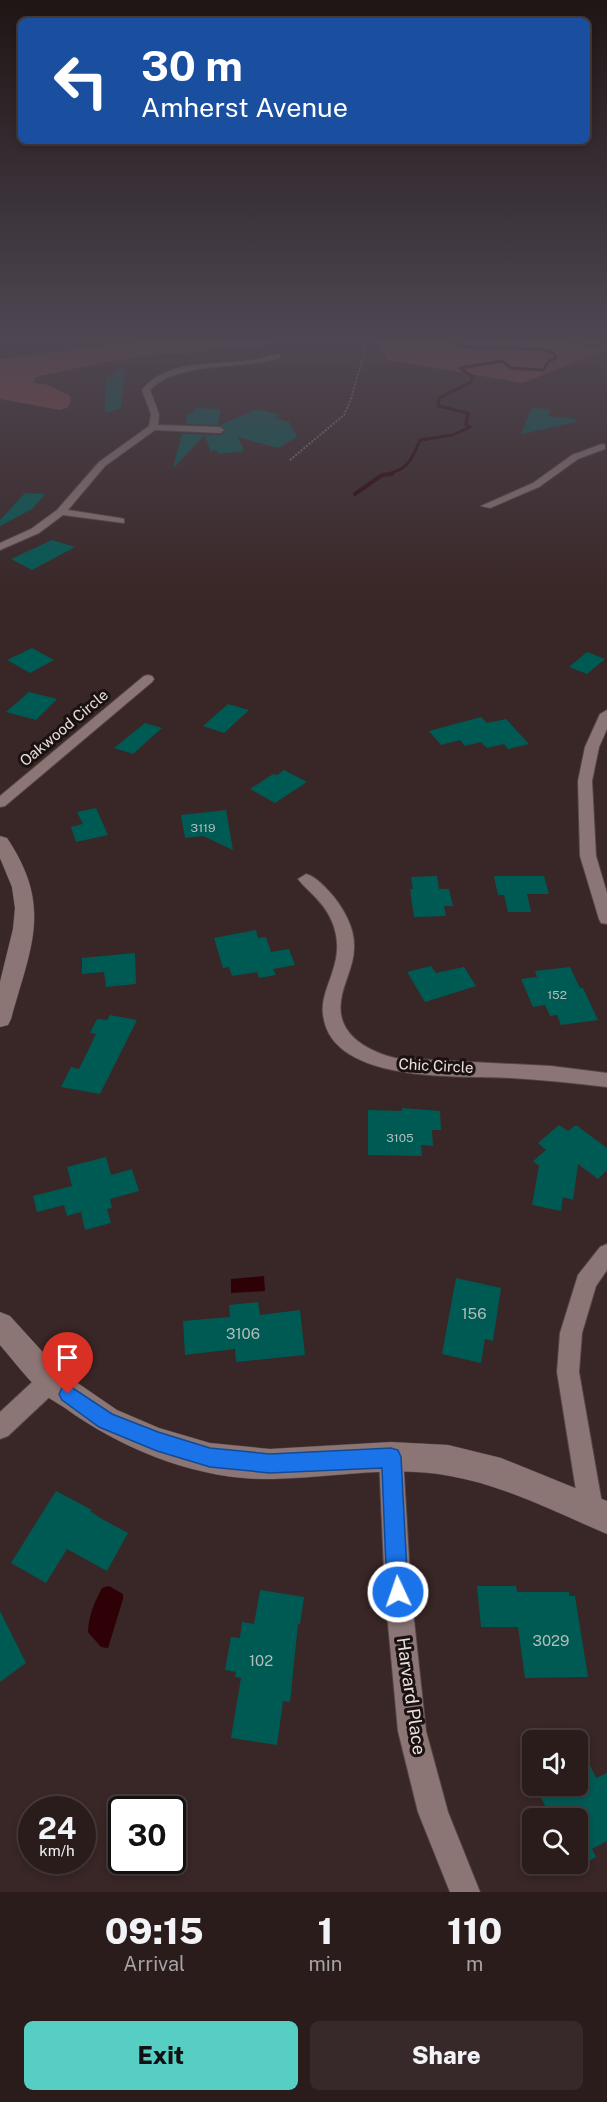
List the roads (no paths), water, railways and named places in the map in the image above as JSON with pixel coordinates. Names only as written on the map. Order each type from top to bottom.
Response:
[{"type":"street","points":[[0,548],[35,531],[61,513],[102,464],[153,427]]},
{"type":"street","points":[[160,427],[220,430]]},
{"type":"street","points":[[486,506],[536,485],[575,457],[605,446]]},
{"type":"street","points":[[61,513],[120,521]]},
{"type":"street","name":"Oakwood Circle","points":[[0,803],[148,679]]},
{"type":"street","points":[[607,714],[592,747],[585,781],[588,855],[607,920]]},
{"type":"street","points":[[0,842],[12,858],[22,880],[26,901],[24,934],[3,997],[0,1019]]},
{"type":"street","name":"Chic Circle","points":[[306,879],[326,896],[340,918],[347,946],[332,1004],[335,1031],[360,1054],[395,1065],[551,1073],[607,1080]]},
{"type":"street","points":[[599,1514],[568,1372],[571,1333],[586,1282],[607,1253]]},
{"type":"street","points":[[0,1325],[50,1381],[106,1420],[157,1442],[210,1458],[270,1464],[391,1457],[448,1460],[501,1473],[599,1514]]},
{"type":"street","points":[[0,1428],[50,1381]]},
{"type":"street","name":"Harvard Place","points":[[391,1457],[398,1592],[412,1731],[433,1812],[465,1892]]},
{"type":"waterway","points":[[382,475],[403,468],[414,454],[420,440],[453,435],[469,427]]},
{"type":"waterway","points":[[382,475],[392,474]]},
{"type":"waterway","points":[[355,494],[382,475]]}]
